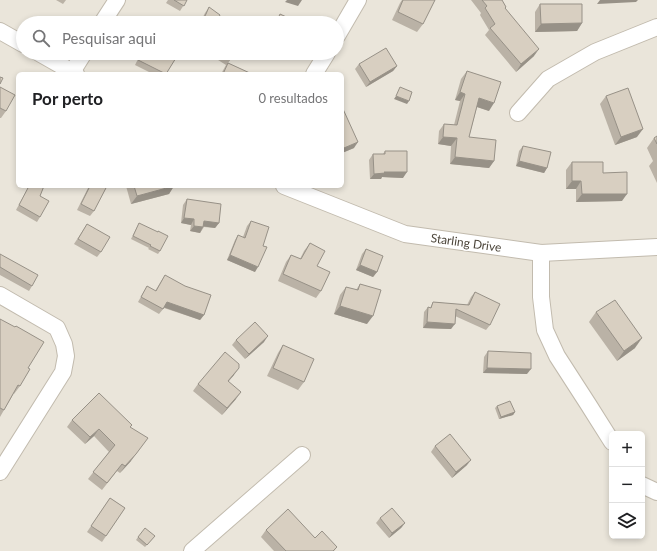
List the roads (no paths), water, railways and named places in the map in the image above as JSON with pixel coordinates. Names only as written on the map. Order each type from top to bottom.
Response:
[{"type":"street","points":[[107,16],[117,0]]},
{"type":"street","points":[[344,24],[358,0]]},
{"type":"street","points":[[518,113],[548,79],[596,52],[657,27]]},
{"type":"street","points":[[0,31],[16,40]]},
{"type":"street","points":[[51,60],[72,72]]},
{"type":"street","points":[[74,72],[80,60]]},
{"type":"street","points":[[315,72],[323,60]]},
{"type":"street","name":"Starling Drive","points":[[289,188],[405,234],[541,253],[657,247]]},
{"type":"street","points":[[541,253],[541,297],[545,330],[557,356],[609,437]]},
{"type":"street","points":[[0,295],[58,328],[64,344],[66,356],[63,372],[0,472]]},
{"type":"street","points":[[192,551],[302,455]]},
{"type":"street","points":[[645,486],[657,492]]}]
